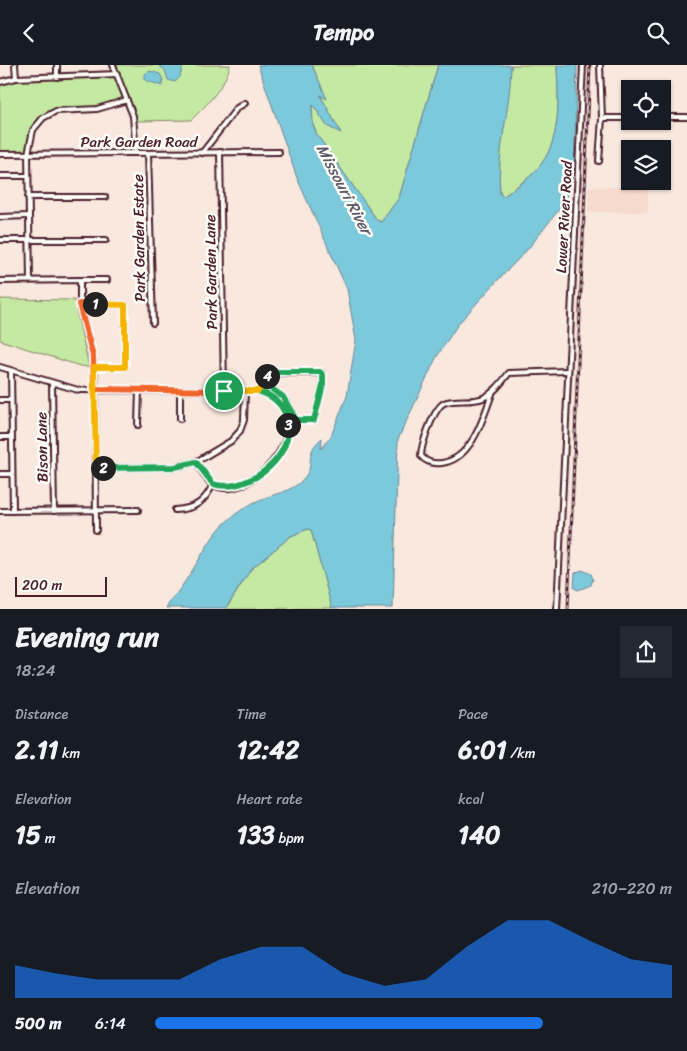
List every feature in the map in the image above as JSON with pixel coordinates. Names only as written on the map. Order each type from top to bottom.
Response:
[{"type":"street","points":[[15,65],[16,78]]},
{"type":"street","points":[[57,65],[58,77]]},
{"type":"street","points":[[113,65],[135,124],[136,153]]},
{"type":"street","name":"Lower River Road","points":[[557,609],[583,65]]},
{"type":"street","points":[[599,161],[602,118],[600,65]]},
{"type":"street","points":[[0,82],[16,78],[117,74]]},
{"type":"street","points":[[30,280],[28,154],[33,130],[42,119],[56,111],[96,109],[127,101]]},
{"type":"street","points":[[202,153],[237,108],[245,103]]},
{"type":"street","points":[[602,118],[621,117]]},
{"type":"street","points":[[671,117],[687,117]]},
{"type":"street","name":"Park Garden Lane","points":[[220,152],[224,391]]},
{"type":"street","name":"Park Garden Road","points":[[0,154],[279,152]]},
{"type":"street","name":"Park Garden Estate","points":[[148,153],[152,323]]},
{"type":"street","points":[[0,176],[28,176]]},
{"type":"street","points":[[28,197],[105,197]]},
{"type":"street","points":[[0,217],[29,216]]},
{"type":"street","points":[[0,240],[106,240]]},
{"type":"street","points":[[80,280],[79,304],[94,367],[96,530]]},
{"type":"street","points":[[0,281],[107,280]]},
{"type":"street","points":[[79,304],[125,305],[125,367],[94,367]]},
{"type":"street","points":[[0,367],[68,388],[180,392],[258,391],[273,398],[286,413],[288,429],[284,448],[268,468],[240,484],[231,487],[213,484],[196,462]]},
{"type":"street","points":[[11,371],[13,511]]},
{"type":"street","points":[[494,391],[474,438],[457,458],[449,462],[425,461],[421,456],[423,444],[439,407],[450,402],[482,399],[494,391],[509,373],[567,371]]},
{"type":"street","points":[[258,391],[265,384],[268,375],[273,372],[322,373],[323,385],[314,420],[296,420],[283,397],[265,384]]},
{"type":"street","name":"Bison Lane","points":[[52,384],[54,511]]},
{"type":"street","points":[[138,390],[138,425]]},
{"type":"street","points":[[96,468],[175,467],[196,462],[231,441],[240,431],[244,420],[245,391]]},
{"type":"street","points":[[180,392],[180,419]]},
{"type":"street","points":[[0,401],[11,400]]},
{"type":"street","points":[[0,437],[11,437]]},
{"type":"street","points":[[0,474],[12,474]]},
{"type":"street","points":[[175,510],[194,507],[203,502],[213,484]]},
{"type":"street","points":[[0,511],[138,510]]},
{"type":"shaded area","points":[[589,187],[621,187],[621,190],[648,190],[648,212],[588,212]]},
{"type":"green space","points":[[113,65],[230,65],[220,88],[191,120],[138,121],[127,101],[97,109],[59,112],[44,118],[38,125],[28,154],[0,154],[0,82],[7,79],[116,74]]},
{"type":"green space","points":[[312,65],[438,65],[399,198],[381,222],[377,220],[317,135],[313,125],[312,106],[314,106],[327,126],[340,132],[319,93],[326,98]]},
{"type":"green space","points":[[511,65],[557,65],[557,116],[553,141],[539,168],[504,196],[500,194],[499,178]]},
{"type":"green space","points":[[0,299],[74,300],[89,367],[80,366],[0,340]]},
{"type":"green space","points":[[308,529],[311,530],[332,608],[226,609],[251,569],[291,536]]},
{"type":"water","points":[[158,65],[183,65],[180,77],[175,82],[168,80],[165,70]]},
{"type":"water","name":"Missouri River","points":[[258,65],[312,65],[327,99],[320,95],[341,133],[327,126],[314,106],[312,106],[313,125],[317,135],[377,220],[381,222],[399,198],[438,65],[511,65],[499,178],[500,194],[504,196],[534,172],[542,163],[553,141],[557,116],[557,65],[577,65],[574,172],[565,202],[527,250],[458,324],[436,358],[398,439],[393,608],[332,608],[311,530],[308,529],[291,536],[251,569],[226,608],[166,608],[220,528],[239,511],[259,500],[294,487],[304,478],[308,473],[313,449],[322,438],[321,449],[331,436],[347,396],[356,340],[347,289],[297,178]]},
{"type":"water","points":[[150,71],[160,74],[163,80],[162,86],[145,80],[145,74]]},
{"type":"water","points":[[582,570],[591,574],[593,579],[591,585],[578,590],[574,588],[575,573]]},
{"type":"railway","points":[[568,609],[590,65]]},
{"type":"route","points":[[224,391],[180,392],[94,389],[93,356],[79,304],[125,305],[125,367],[94,367],[94,389],[96,468],[175,467],[196,462],[207,479],[213,484],[223,487],[240,484],[268,468],[284,448],[287,437],[286,413],[281,405],[267,394],[258,391],[265,384],[283,397],[296,420],[314,420],[323,385],[323,375],[320,372],[273,372],[268,375],[265,384],[258,391],[224,391]]}]
